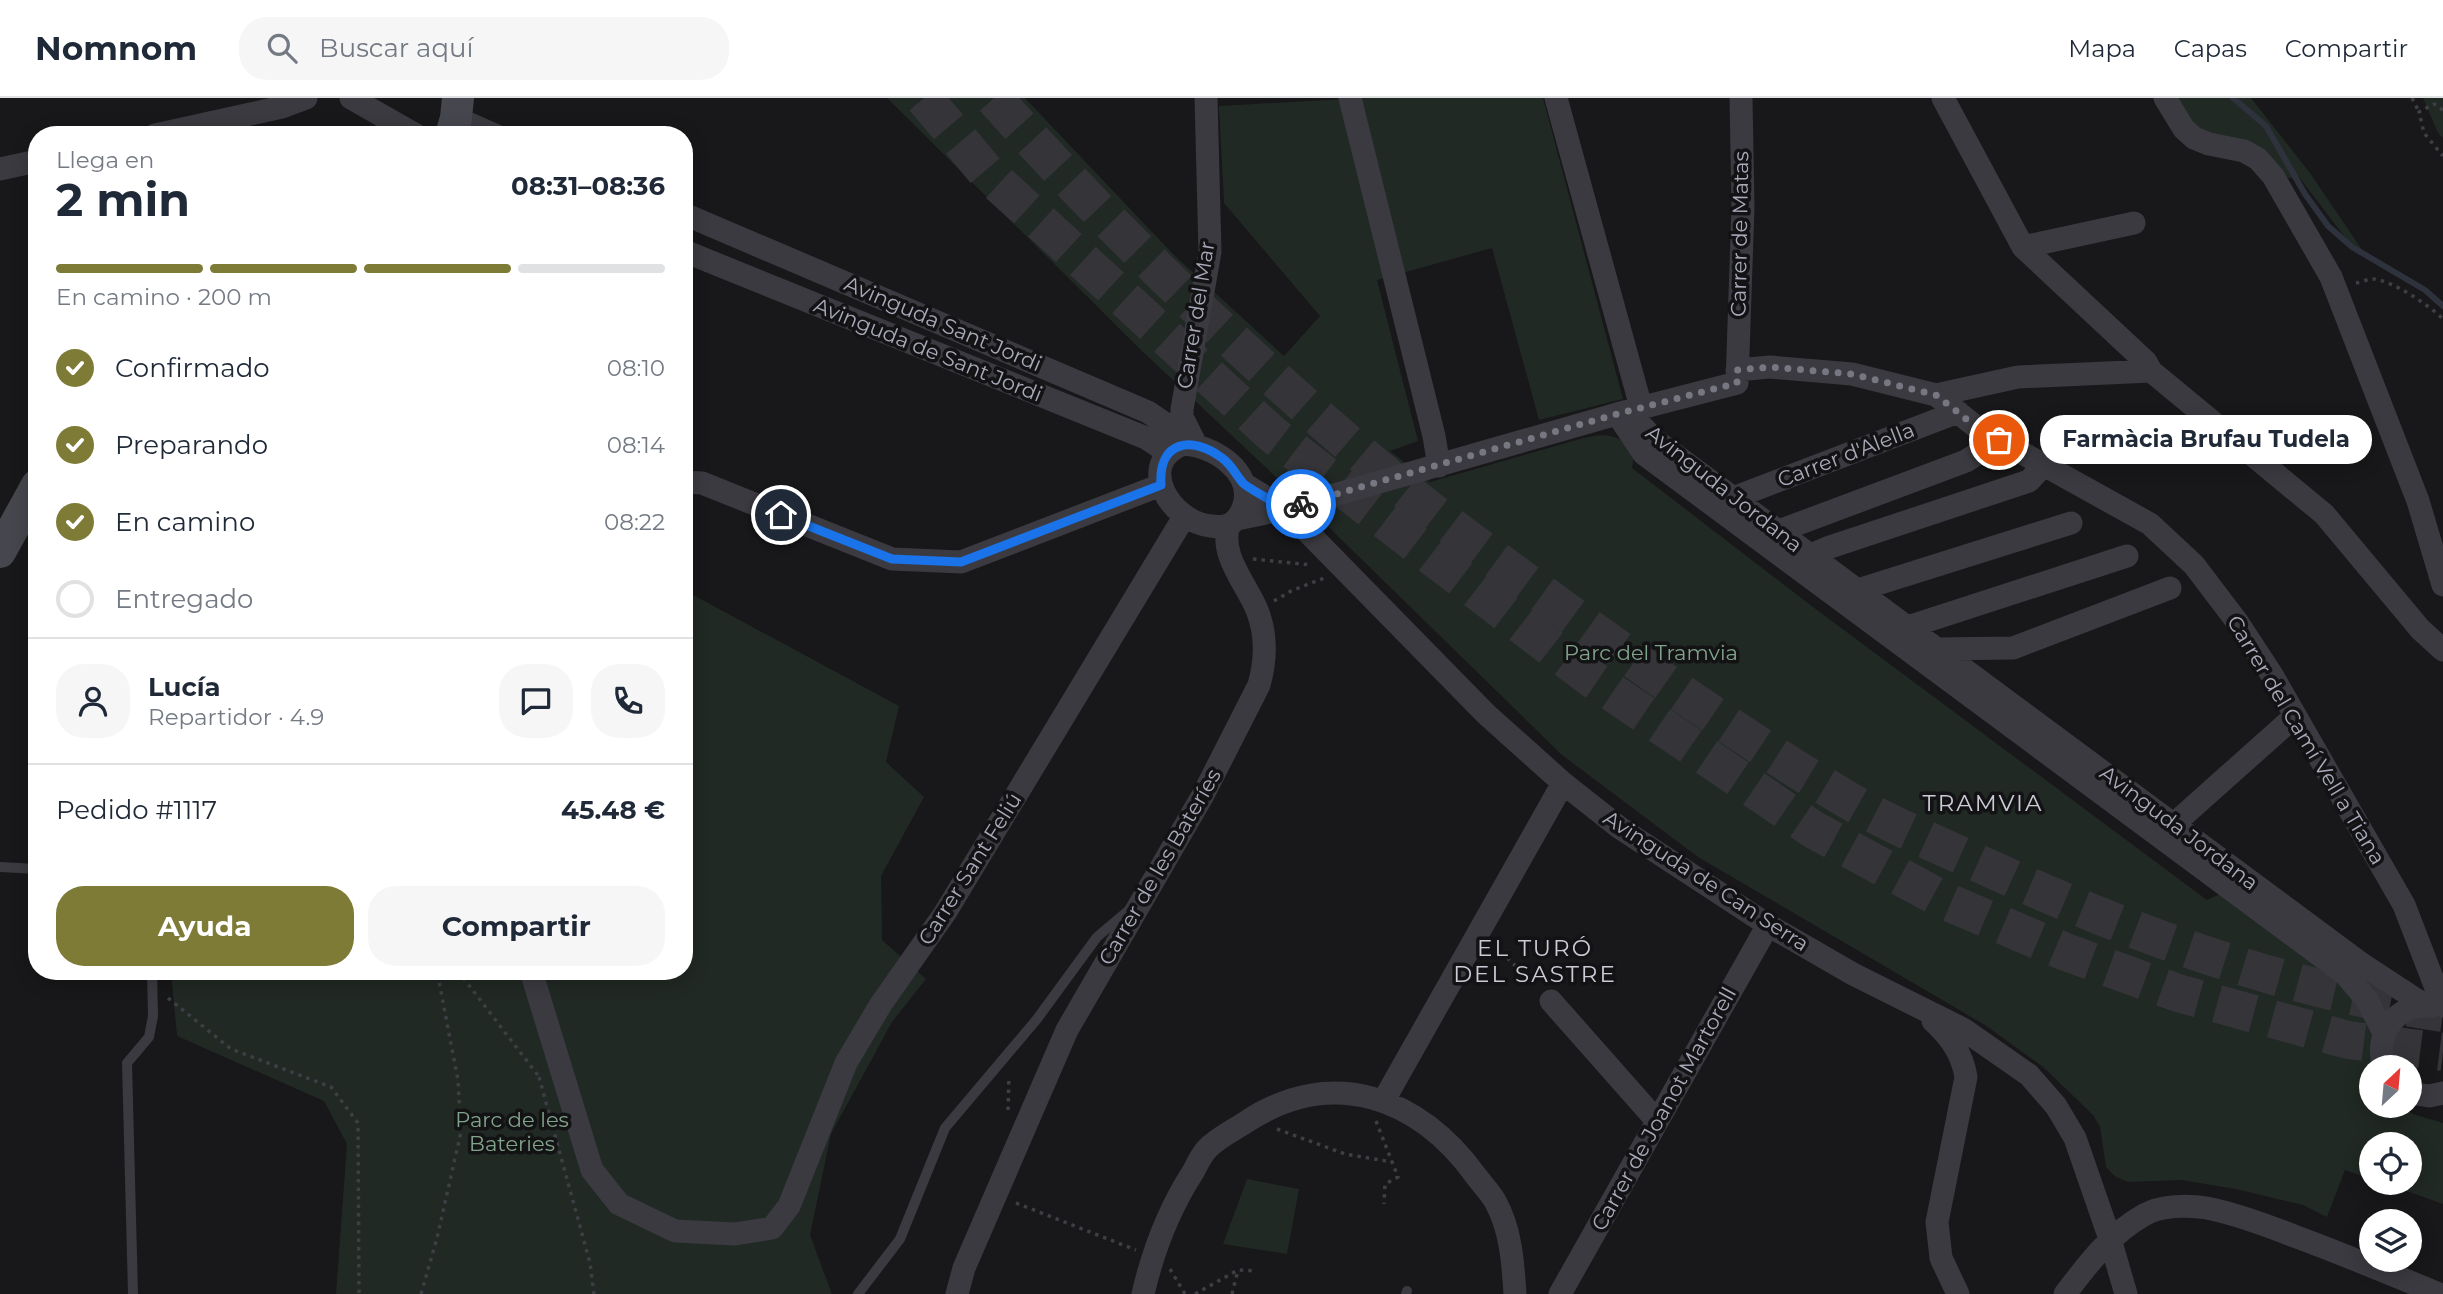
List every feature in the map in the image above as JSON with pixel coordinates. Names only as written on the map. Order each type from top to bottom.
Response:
[{"type":"street","points":[[196,126],[282,107],[306,98]]},
{"type":"street","points":[[351,98],[400,126]]},
{"type":"street","name":"Carrer del Mar","points":[[1195,444],[1182,417],[1182,409],[1210,252],[1206,98]]},
{"type":"street","points":[[1350,98],[1434,436],[1439,466]]},
{"type":"street","points":[[1556,98],[1641,407]]},
{"type":"street","name":"Carrer de Matas","points":[[1737,370],[1743,207],[1741,98]]},
{"type":"street","points":[[1943,98],[2023,247],[2146,362],[2151,371],[2324,514],[2420,629],[2443,650]]},
{"type":"street","points":[[2165,98],[2184,129],[2194,138],[2252,154],[2273,176],[2331,277],[2418,501],[2443,585]]},
{"type":"street","points":[[455,117],[475,126]]},
{"type":"street","points":[[0,169],[28,163]]},
{"type":"street","name":"Avinguda Sant Jordi","points":[[693,218],[1148,412],[1195,444]]},
{"type":"street","points":[[2023,247],[2134,223]]},
{"type":"street","name":"Avinguda de Sant Jordi","points":[[693,255],[1146,438],[1169,453]]},
{"type":"street","name":"Carrer del Camí Vell a Tiana","points":[[1737,370],[1770,367],[1852,374],[1936,395],[1999,440],[2150,524],[2194,565],[2238,623],[2295,716],[2404,905],[2437,1007]]},
{"type":"street","points":[[1233,522],[1244,505],[1244,484],[1234,468],[1214,452],[1195,444],[1183,444],[1169,453],[1163,466],[1161,485],[1167,499],[1184,517],[1206,526],[1233,522],[1285,509],[1641,407],[1737,383],[1737,370]]},
{"type":"street","points":[[1936,395],[2018,377],[2151,371]]},
{"type":"street","name":"Carrer d'Alella","points":[[1733,498],[1958,412]]},
{"type":"street","name":"Avinguda Jordana","points":[[1617,414],[1640,424],[1655,440],[2359,962],[2437,1007]]},
{"type":"street","name":"Avinguda Jordana","points":[[1617,414],[1644,454],[2345,974],[2367,1000],[2384,1033]]},
{"type":"street","points":[[1779,531],[1966,461],[1999,440]]},
{"type":"street","points":[[1811,555],[2029,481],[2043,466]]},
{"type":"street","points":[[693,482],[702,483],[892,559],[961,562],[1161,485]]},
{"type":"street","name":"Avinguda de Can Serra","points":[[1244,484],[1285,509],[1486,713],[1563,783],[1644,846],[1768,925],[1853,974],[1963,1029],[2029,1074],[2067,1123],[2075,1138],[2126,1294]]},
{"type":"street","points":[[0,552],[28,501]]},
{"type":"street","name":"Carrer Sant Feliú","points":[[568,1090],[592,1170],[620,1204],[676,1231],[735,1234],[772,1228],[789,1206],[846,1063],[881,1003],[945,913],[1184,517]]},
{"type":"street","name":"Carrer de les Bateríes","points":[[957,1294],[964,1268],[1002,1203],[1067,1030],[1203,795],[1259,685],[1265,647],[1257,611],[1226,545],[1233,522]]},
{"type":"street","points":[[1858,590],[2071,523]]},
{"type":"street","points":[[1908,627],[2127,556]]},
{"type":"street","points":[[1937,649],[2012,648],[2170,588]]},
{"type":"street","points":[[2174,824],[2295,716]]},
{"type":"street","points":[[1375,1098],[1480,932],[1563,783]]},
{"type":"street","name":"Carrer de Joanot Martorell","points":[[1560,1294],[1768,925]]},
{"type":"street","points":[[534,980],[568,1090]]},
{"type":"street","points":[[1550,1001],[1657,1121]]},
{"type":"street","points":[[1915,1006],[1956,1046],[1966,1077],[1937,1222],[1941,1258],[1958,1294]]},
{"type":"street","points":[[2380,1055],[2384,1033],[2401,1013],[2413,1007],[2437,1007]]},
{"type":"street","points":[[1966,1077],[1985,1060],[2011,1062]]},
{"type":"street","points":[[1143,1294],[1177,1197],[1207,1149],[1270,1106],[1311,1094],[1375,1098],[1415,1116],[1443,1138],[1465,1161],[1496,1202],[1511,1248],[1515,1294]]},
{"type":"street","points":[[2065,1294],[2110,1239],[2146,1214],[2185,1206],[2206,1208],[2252,1220],[2439,1294]]},
{"type":"lane","points":[[0,867],[28,869]]},
{"type":"lane","points":[[859,1294],[900,1239],[945,1128],[1037,1019],[1097,937],[1147,894]]},
{"type":"lane","points":[[133,1294],[127,1063],[149,1037],[153,1016],[153,980]]},
{"type":"path","points":[[2412,98],[2424,133],[2443,156]]},
{"type":"path","points":[[2419,112],[2434,104],[2443,110]]},
{"type":"path","points":[[2337,291],[2353,283],[2374,279],[2400,289],[2431,307],[2443,319]]},
{"type":"path","points":[[1234,563],[1246,558],[1310,566],[1315,562],[1305,552],[1317,542]]},
{"type":"path","points":[[1257,611],[1292,591],[1325,578],[1341,566]]},
{"type":"path","points":[[1480,932],[1550,1001]]},
{"type":"path","points":[[421,1294],[437,1238],[461,1132],[458,1080],[439,980]]},
{"type":"path","points":[[465,980],[539,1077],[590,1264],[594,1294]]},
{"type":"path","points":[[153,987],[231,1049],[331,1087],[358,1123],[359,1294]]},
{"type":"path","points":[[539,1077],[568,1090]]},
{"type":"path","points":[[1375,1098],[1398,1177],[1385,1184],[1384,1204]]},
{"type":"path","points":[[1256,1115],[1280,1132],[1308,1142],[1345,1154],[1392,1162]]},
{"type":"path","points":[[1002,1203],[1127,1247]]},
{"type":"path","points":[[1166,1262],[1185,1294]]},
{"type":"path","points":[[1195,1294],[1238,1270],[1256,1271]]},
{"type":"path","points":[[1231,1294],[1238,1270]]},
{"type":"green space","name":"Parc del Tramvia","points":[[887,98],[1025,98],[1173,254],[1284,356],[1320,316],[1224,203],[1219,106],[1366,98],[1543,98],[1623,399],[1539,420],[1492,248],[1377,280],[1418,441],[1390,451],[1430,482],[1589,437],[1615,437],[1628,444],[1635,450],[1632,468],[1813,607],[2207,900],[2231,889],[2341,979],[2371,1027],[2374,1055],[2359,1055],[2359,1118],[2422,1117],[2443,1123],[2443,1204],[2418,1195],[2422,1195],[2422,1132],[2359,1132],[2359,1175],[2345,1170],[2327,1217],[2303,1205],[2236,1189],[2182,1180],[2128,1182],[2116,1177],[2106,1167],[2100,1127],[2093,1115],[2043,1067],[1985,1025],[1698,857],[1562,755],[1310,509],[1143,352]]},
{"type":"green space","points":[[2174,98],[2251,98],[2310,173],[2365,254],[2347,240],[2299,177],[2288,178],[2260,150],[2195,130]]},
{"type":"green space","points":[[2423,98],[2443,98],[2443,138],[2438,133]]},
{"type":"green space","name":"Parc de les Bateries","points":[[693,595],[899,706],[886,762],[924,797],[881,876],[882,940],[926,979],[892,1022],[831,1134],[810,1235],[832,1294],[336,1294],[347,1144],[324,1101],[177,1036],[172,980],[693,980]]},
{"type":"green space","points":[[1247,1179],[1299,1189],[1287,1254],[1223,1244]]},
{"type":"waterway","points":[[2233,98],[2266,126],[2305,194],[2328,226],[2352,247],[2425,290],[2443,306]]},
{"type":"tunnel","points":[[924,98],[988,174],[1272,434],[1588,676],[1814,830],[1943,900],[2063,951],[2178,993],[2348,1040],[2443,1052]]},
{"type":"tunnel","points":[[994,98],[1136,248],[1236,344],[1339,436],[1459,533],[1671,686],[1769,752],[1852,802],[1902,828],[2026,885],[2142,932],[2201,953],[2321,989],[2443,1013]]},
{"type":"way so far","points":[[1301,504],[1617,414],[1737,383],[1737,370],[1770,367],[1852,374],[1936,395],[1975,426],[1999,440]]},
{"type":"place","name":"Farmàcia Brufau Tudela","points":[[1999,440]]},
{"type":"district","name":"TRAMVIA","points":[[1983,803]]},
{"type":"district","name":"EL TURÓ DEL SASTRE","points":[[1535,961]]},
{"type":"route","points":[[781,515],[892,559],[961,562],[1161,485],[1160,475],[1165,458],[1175,447],[1183,444],[1195,444],[1214,452],[1234,468],[1244,484],[1285,509],[1301,504]]}]
